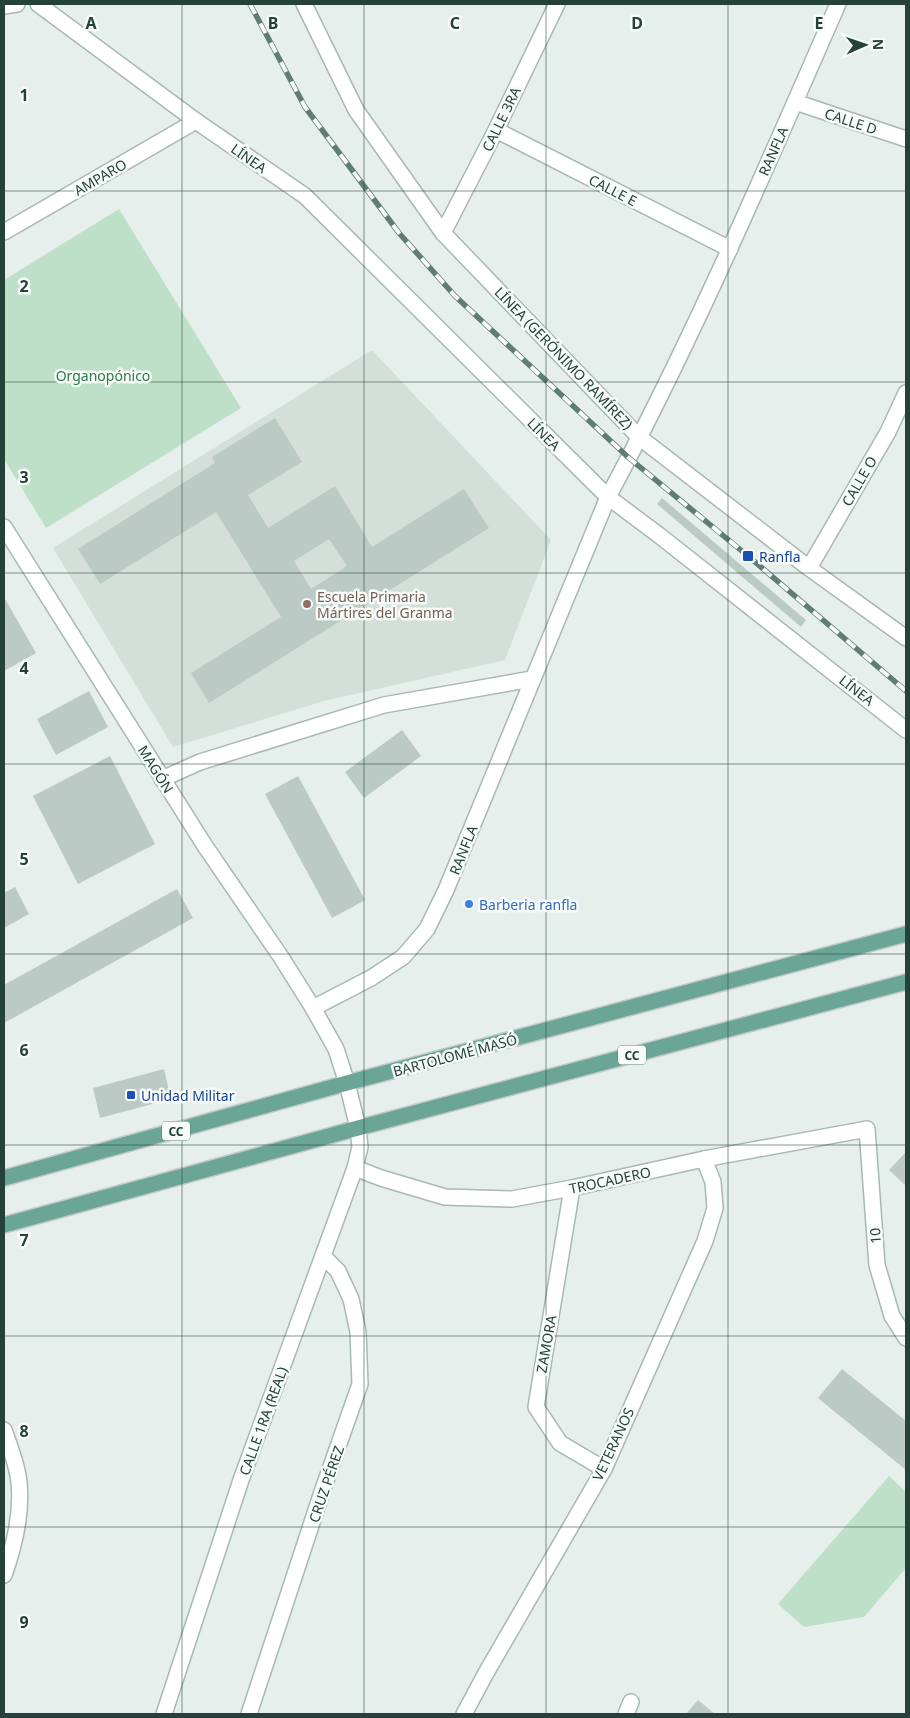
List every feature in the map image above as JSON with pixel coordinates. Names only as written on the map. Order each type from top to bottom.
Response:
[{"type":"main road","name":"BARTOLOMÉ MASÓ","points":[[4,1178],[347,1083],[906,934]]},
{"type":"main road","name":"CC","points":[[4,1225],[358,1128],[906,982]]},
{"type":"street","points":[[4,6],[17,4]]},
{"type":"street","name":"LÍNEA","points":[[38,4],[196,121],[305,196],[608,497],[700,567],[906,730]]},
{"type":"street","name":"LÍNEA (GERÓNIMO RAMÍREZ)","points":[[304,4],[356,110],[443,233],[639,437],[809,568],[906,638]]},
{"type":"street","name":"CALLE 3RA","points":[[443,233],[496,130],[556,4]]},
{"type":"street","name":"RANFLA","points":[[313,1008],[371,978],[403,957],[427,929],[446,890],[608,497],[730,249],[838,4]]},
{"type":"street","name":"CALLE D","points":[[795,102],[906,139]]},
{"type":"street","name":"AMPARO","points":[[4,232],[196,121]]},
{"type":"street","name":"CALLE E","points":[[496,130],[730,249]]},
{"type":"street","name":"CALLE O","points":[[809,568],[888,432],[906,393]]},
{"type":"street","name":"MAGÓN","points":[[4,527],[205,846],[313,1008]]},
{"type":"street","points":[[162,779],[200,762],[384,705],[532,678]]},
{"type":"street","points":[[313,1008],[336,1049],[358,1128]]},
{"type":"street","name":"CALLE 1RA (REAL)","points":[[164,1714],[241,1480],[355,1168],[360,1147],[358,1128]]},
{"type":"street","name":"TROCADERO","points":[[355,1168],[381,1178],[445,1197],[512,1199],[704,1159],[866,1129]]},
{"type":"street","name":"10","points":[[866,1129],[877,1265],[892,1316],[906,1338]]},
{"type":"street","name":"VETERANOS","points":[[464,1714],[604,1469],[705,1240],[716,1208],[713,1182],[704,1159]]},
{"type":"street","name":"ZAMORA","points":[[572,1188],[536,1407],[560,1443],[604,1469]]},
{"type":"street","name":"CRUZ PÉREZ","points":[[249,1714],[360,1384],[358,1332],[351,1299],[338,1271],[323,1256]]},
{"type":"street","points":[[4,1430],[14,1459],[19,1482],[17,1523],[4,1574]]},
{"type":"shaded area","name":"Escuela Primaria Mártires del Granma","points":[[372,350],[551,540],[505,660],[324,701],[173,747],[53,548]]},
{"type":"green space","name":"Organopónico","points":[[119,209],[241,408],[46,528],[4,459],[4,280]]},
{"type":"green space","points":[[889,1476],[906,1492],[906,1568],[864,1617],[804,1627],[778,1604]]},
{"type":"building","points":[[275,418],[302,462],[248,495],[268,528],[335,486],[372,547],[464,489],[489,528],[209,703],[191,673],[281,617],[216,512],[100,584],[78,549],[215,463],[212,457]],"holes":[[[329,539],[347,566],[311,589],[294,561]]]},
{"type":"building","points":[[662,498],[806,620],[801,627],[657,504]]},
{"type":"building","points":[[4,597],[36,653],[4,671]]},
{"type":"building","points":[[89,691],[108,727],[56,755],[37,719]]},
{"type":"building","points":[[402,730],[421,756],[364,798],[345,772]]},
{"type":"building","points":[[110,756],[155,844],[78,884],[33,796]]},
{"type":"building","points":[[298,776],[365,900],[332,918],[265,794]]},
{"type":"building","points":[[15,887],[29,914],[4,928],[4,893]]},
{"type":"building","points":[[177,889],[193,918],[4,1023],[4,985]]},
{"type":"building","points":[[164,1069],[171,1099],[100,1118],[93,1088]]},
{"type":"building","points":[[906,1152],[906,1186],[889,1170]]},
{"type":"building","points":[[842,1369],[906,1421],[906,1470],[818,1398]]},
{"type":"building","points":[[698,1700],[715,1714],[686,1714]]},
{"type":"railway","points":[[250,4],[305,107],[399,233],[455,296],[629,458],[748,556],[906,691]]},
{"type":"place","name":"Ranfla","points":[[748,556]]},
{"type":"place","name":"Escuela Primaria Mártires del Granma","points":[[307,604]]},
{"type":"place","name":"Barberia ranfla","points":[[469,904]]},
{"type":"place","name":"Unidad Militar","points":[[131,1095]]}]
